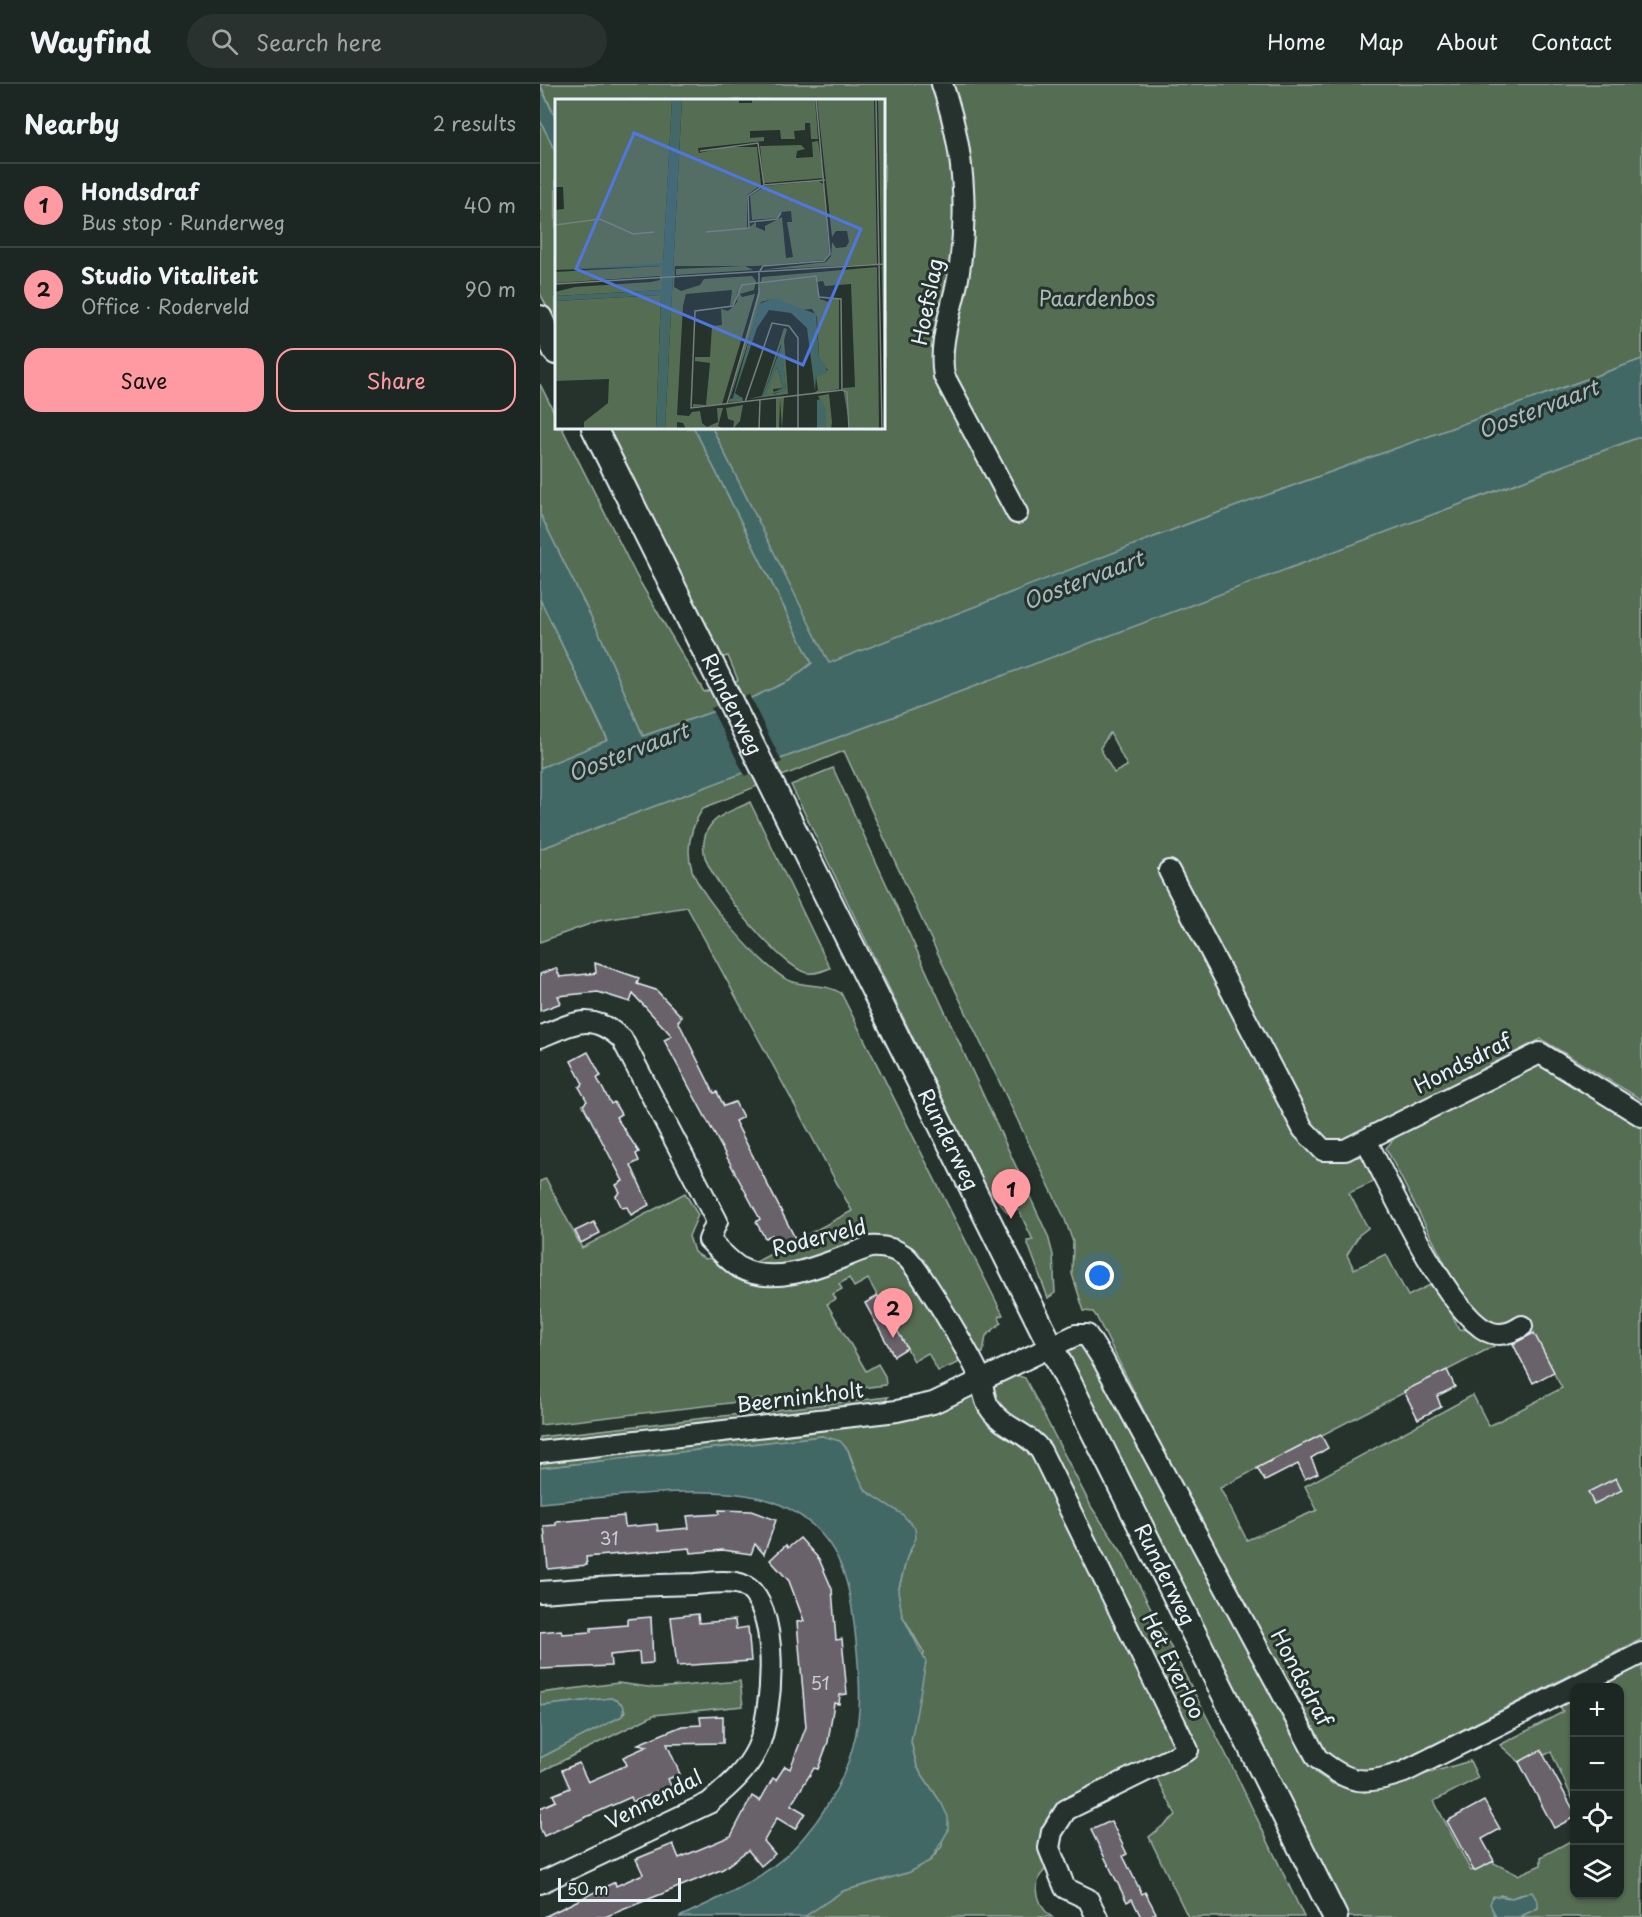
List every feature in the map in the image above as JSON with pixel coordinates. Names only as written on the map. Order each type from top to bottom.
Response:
[{"type":"street","name":"Hoefslag","points":[[942,84],[959,150],[965,203],[963,242],[944,342],[942,370],[1017,513]]},
{"type":"street","points":[[540,318],[555,350]]},
{"type":"street","name":"Runderweg","points":[[594,429],[1053,1346],[1335,1917]]},
{"type":"street","name":"Hondsdraf","points":[[1169,871],[1303,1129],[1323,1150],[1345,1150],[1540,1053],[1642,1116]]},
{"type":"street","name":"Roderveld","points":[[540,1037],[588,1021],[609,1028],[622,1039],[717,1221],[709,1240],[739,1267],[758,1275],[783,1275],[870,1247],[885,1246],[905,1256],[914,1267],[981,1380]]},
{"type":"street","points":[[1366,1140],[1446,1290],[1465,1313],[1482,1329],[1492,1333],[1513,1332],[1522,1326]]},
{"type":"street","name":"Hondsdraf","points":[[1053,1346],[1076,1335],[1087,1335],[1103,1360],[1317,1758],[1333,1771],[1354,1781],[1379,1781],[1404,1772],[1642,1653]]},
{"type":"street","name":"Beerninkholt","points":[[540,1452],[897,1411],[933,1403],[1053,1346]]},
{"type":"street","name":"Het Everloo","points":[[981,1380],[983,1395],[990,1409],[1000,1420],[1025,1433],[1041,1451],[1188,1750],[1066,1810],[1052,1832],[1049,1848],[1065,1888],[1088,1899],[1097,1917]]},
{"type":"street","name":"Vennendal","points":[[540,1592],[635,1585],[739,1584],[757,1595],[762,1605],[769,1646],[771,1692],[770,1709],[757,1749],[743,1771],[717,1797],[540,1883]]},
{"type":"green space","name":"Paardenbos","points":[[540,84],[1642,84],[1642,359],[1193,522],[829,664],[712,429],[885,429],[885,99],[555,99],[555,117]]},
{"type":"green space","points":[[540,120],[555,151],[555,324],[540,293]]},
{"type":"green space","points":[[540,384],[555,414],[555,429],[563,429],[637,577],[704,692],[738,680],[728,656],[720,658],[607,429],[695,429],[812,663],[789,681],[749,699],[643,736],[600,635],[540,514]]},
{"type":"green space","points":[[1642,436],[1642,1100],[1541,1039],[1387,1119],[1344,1158],[1368,1156],[1382,1178],[1349,1193],[1368,1228],[1359,1235],[1347,1255],[1354,1269],[1386,1254],[1408,1296],[1436,1282],[1459,1329],[1480,1331],[1494,1346],[1220,1488],[1247,1540],[1317,1510],[1305,1486],[1473,1395],[1489,1426],[1562,1388],[1531,1332],[1525,1330],[1505,1340],[1469,1311],[1386,1148],[1397,1135],[1472,1093],[1532,1066],[1546,1064],[1642,1122],[1642,1639],[1377,1773],[1347,1772],[1325,1759],[1291,1704],[1096,1316],[1093,1312],[1084,1311],[1072,1274],[1073,1242],[1064,1217],[844,751],[703,808],[690,838],[689,854],[692,870],[707,897],[734,931],[777,973],[788,980],[829,988],[841,993],[1003,1315],[999,1316],[1001,1323],[986,1336],[983,1353],[938,1371],[928,1353],[914,1361],[868,1279],[854,1287],[849,1278],[839,1284],[842,1289],[833,1294],[836,1299],[827,1304],[866,1371],[878,1364],[885,1376],[886,1385],[540,1425],[540,1181],[546,1179],[582,1248],[685,1193],[698,1215],[689,1236],[694,1252],[705,1259],[719,1257],[743,1276],[832,1257],[759,1271],[727,1250],[754,1263],[852,1211],[687,907],[598,921],[540,942],[540,849]],"holes":[[[1110,733],[1127,766],[1114,773],[1100,748]]]},
{"type":"green space","points":[[540,599],[608,741],[540,768]]},
{"type":"green space","points":[[833,768],[1048,1236],[1053,1255],[1055,1293],[1048,1298],[1027,1241],[1033,1240],[1018,1209],[1008,1213],[983,1183],[791,785]]},
{"type":"green space","points":[[750,802],[830,968],[817,973],[808,973],[796,968],[782,957],[749,923],[711,870],[704,849],[708,829],[718,818]]},
{"type":"green space","points":[[1077,1341],[1094,1352],[1302,1755],[1316,1773],[1333,1784],[1365,1792],[1470,1761],[1478,1778],[1434,1801],[1471,1871],[1490,1861],[1518,1875],[1541,1865],[1541,1857],[1570,1841],[1570,1899],[1624,1899],[1624,1683],[1605,1683],[1642,1665],[1642,1917],[1519,1917],[1538,1908],[1525,1893],[1512,1898],[1500,1895],[1492,1909],[1496,1917],[1346,1917],[1063,1343]]},
{"type":"green space","points":[[1013,1374],[1025,1378],[1092,1508],[1123,1554],[1233,1768],[1304,1917],[1188,1917],[1149,1837],[1176,1815],[1149,1763],[1058,1809],[1047,1866],[1040,1876],[1037,1887],[1041,1904],[1052,1917],[804,1917],[843,1891],[910,1872],[931,1860],[942,1846],[942,1804],[917,1767],[911,1742],[924,1653],[902,1615],[898,1592],[907,1557],[911,1551],[884,1504],[866,1491],[848,1450],[822,1436],[540,1468],[540,1459],[841,1425]]},
{"type":"green space","points":[[888,1397],[884,1404],[540,1444],[540,1437]]},
{"type":"green space","points":[[740,1681],[743,1706],[654,1715],[540,1772],[540,1758],[622,1716],[625,1712],[621,1703],[611,1698],[540,1706],[540,1693],[618,1683],[656,1688]]},
{"type":"green space","points":[[1570,1701],[1570,1793],[1551,1752],[1523,1765],[1500,1745],[1563,1712],[1560,1706]]},
{"type":"water","points":[[540,86],[555,117],[555,151],[540,120]]},
{"type":"water","name":"Oostervaart","points":[[1642,359],[1642,436],[540,849],[540,768],[608,740],[540,599],[540,514],[600,635],[643,736],[749,699],[789,681],[812,663],[695,429],[712,429],[829,663],[1193,522]]},
{"type":"water","points":[[822,1436],[840,1441],[848,1450],[853,1466],[866,1491],[902,1514],[915,1528],[916,1538],[907,1557],[898,1591],[902,1615],[926,1662],[911,1742],[917,1767],[948,1817],[948,1831],[931,1860],[910,1872],[843,1891],[804,1917],[679,1917],[746,1884],[777,1863],[812,1827],[827,1806],[839,1783],[856,1734],[859,1699],[855,1628],[847,1584],[831,1547],[818,1530],[801,1516],[779,1504],[755,1497],[727,1493],[695,1492],[540,1503],[540,1468]]},
{"type":"water","points":[[611,1698],[624,1707],[622,1716],[540,1758],[540,1706]]},
{"type":"water","points":[[1532,1892],[1538,1902],[1538,1908],[1519,1917],[1496,1917],[1490,1904],[1493,1896],[1512,1898]]},
{"type":"pier","points":[[749,695],[782,762],[745,776],[711,708]]},
{"type":"building","points":[[595,963],[639,978],[637,984],[656,990],[682,1017],[678,1021],[714,1093],[717,1092],[724,1106],[735,1102],[743,1117],[735,1121],[796,1240],[780,1249],[772,1235],[765,1238],[756,1222],[760,1219],[664,1040],[672,1036],[633,994],[630,1002],[598,992],[558,996],[561,1003],[540,1011],[540,974],[556,968],[560,977],[596,973]]},
{"type":"building","points":[[588,1052],[601,1076],[597,1078],[611,1104],[614,1102],[621,1114],[616,1117],[639,1152],[636,1154],[639,1161],[631,1165],[649,1205],[631,1215],[627,1207],[622,1208],[616,1196],[620,1192],[616,1185],[623,1181],[583,1105],[587,1101],[579,1087],[583,1084],[571,1061]]},
{"type":"building","points":[[594,1222],[600,1233],[581,1243],[575,1231]]},
{"type":"building","points":[[878,1296],[907,1348],[894,1356],[865,1303]]},
{"type":"building","points":[[1534,1333],[1554,1372],[1533,1383],[1513,1344]]},
{"type":"building","points":[[1447,1370],[1455,1387],[1437,1396],[1441,1407],[1418,1419],[1404,1391]]},
{"type":"building","points":[[1321,1435],[1328,1448],[1311,1458],[1318,1473],[1305,1479],[1298,1464],[1265,1481],[1257,1468]]},
{"type":"building","points":[[1616,1478],[1622,1490],[1594,1504],[1588,1492]]},
{"type":"building","points":[[719,1510],[751,1511],[776,1520],[764,1554],[755,1544],[751,1554],[723,1550],[691,1553],[690,1548],[586,1557],[587,1565],[548,1569],[544,1526],[556,1525],[556,1522],[624,1516],[625,1527],[657,1524],[658,1531],[689,1528],[687,1516],[719,1514]]},
{"type":"building","points":[[800,1538],[819,1559],[832,1589],[836,1640],[842,1639],[847,1694],[840,1695],[839,1704],[834,1703],[828,1742],[818,1769],[814,1768],[791,1805],[805,1813],[795,1829],[777,1818],[764,1841],[775,1854],[761,1866],[748,1850],[723,1869],[605,1917],[544,1917],[615,1882],[616,1886],[643,1874],[636,1859],[673,1844],[679,1858],[731,1836],[752,1796],[760,1801],[773,1778],[776,1780],[785,1766],[790,1769],[806,1727],[797,1622],[804,1621],[789,1581],[770,1560],[786,1545],[788,1548]]},
{"type":"building","points":[[698,1614],[699,1623],[735,1620],[736,1629],[748,1627],[751,1661],[677,1666],[671,1617]]},
{"type":"building","points":[[651,1617],[653,1663],[640,1664],[639,1652],[610,1655],[611,1666],[540,1669],[540,1632],[561,1630],[562,1634],[591,1632],[591,1628],[627,1625],[627,1619]]},
{"type":"building","points":[[723,1716],[723,1743],[667,1744],[680,1774],[668,1779],[671,1786],[633,1802],[631,1797],[544,1836],[540,1828],[540,1808],[556,1801],[553,1795],[570,1788],[562,1770],[579,1763],[588,1782],[627,1765],[623,1757],[648,1746],[638,1744],[682,1726],[701,1725],[700,1717]]},
{"type":"building","points":[[1541,1750],[1570,1804],[1570,1820],[1554,1828],[1519,1762]]},
{"type":"building","points":[[1484,1801],[1500,1829],[1482,1839],[1494,1861],[1474,1871],[1447,1821]]},
{"type":"building","points":[[1111,1821],[1127,1854],[1123,1856],[1142,1894],[1145,1892],[1156,1913],[1148,1917],[1141,1917],[1132,1899],[1127,1902],[1091,1830]]},
{"type":"place","name":"Hondsdraf","points":[[1011,1219]]},
{"type":"place","name":"Studio Vitaliteit","points":[[893,1338]]}]
